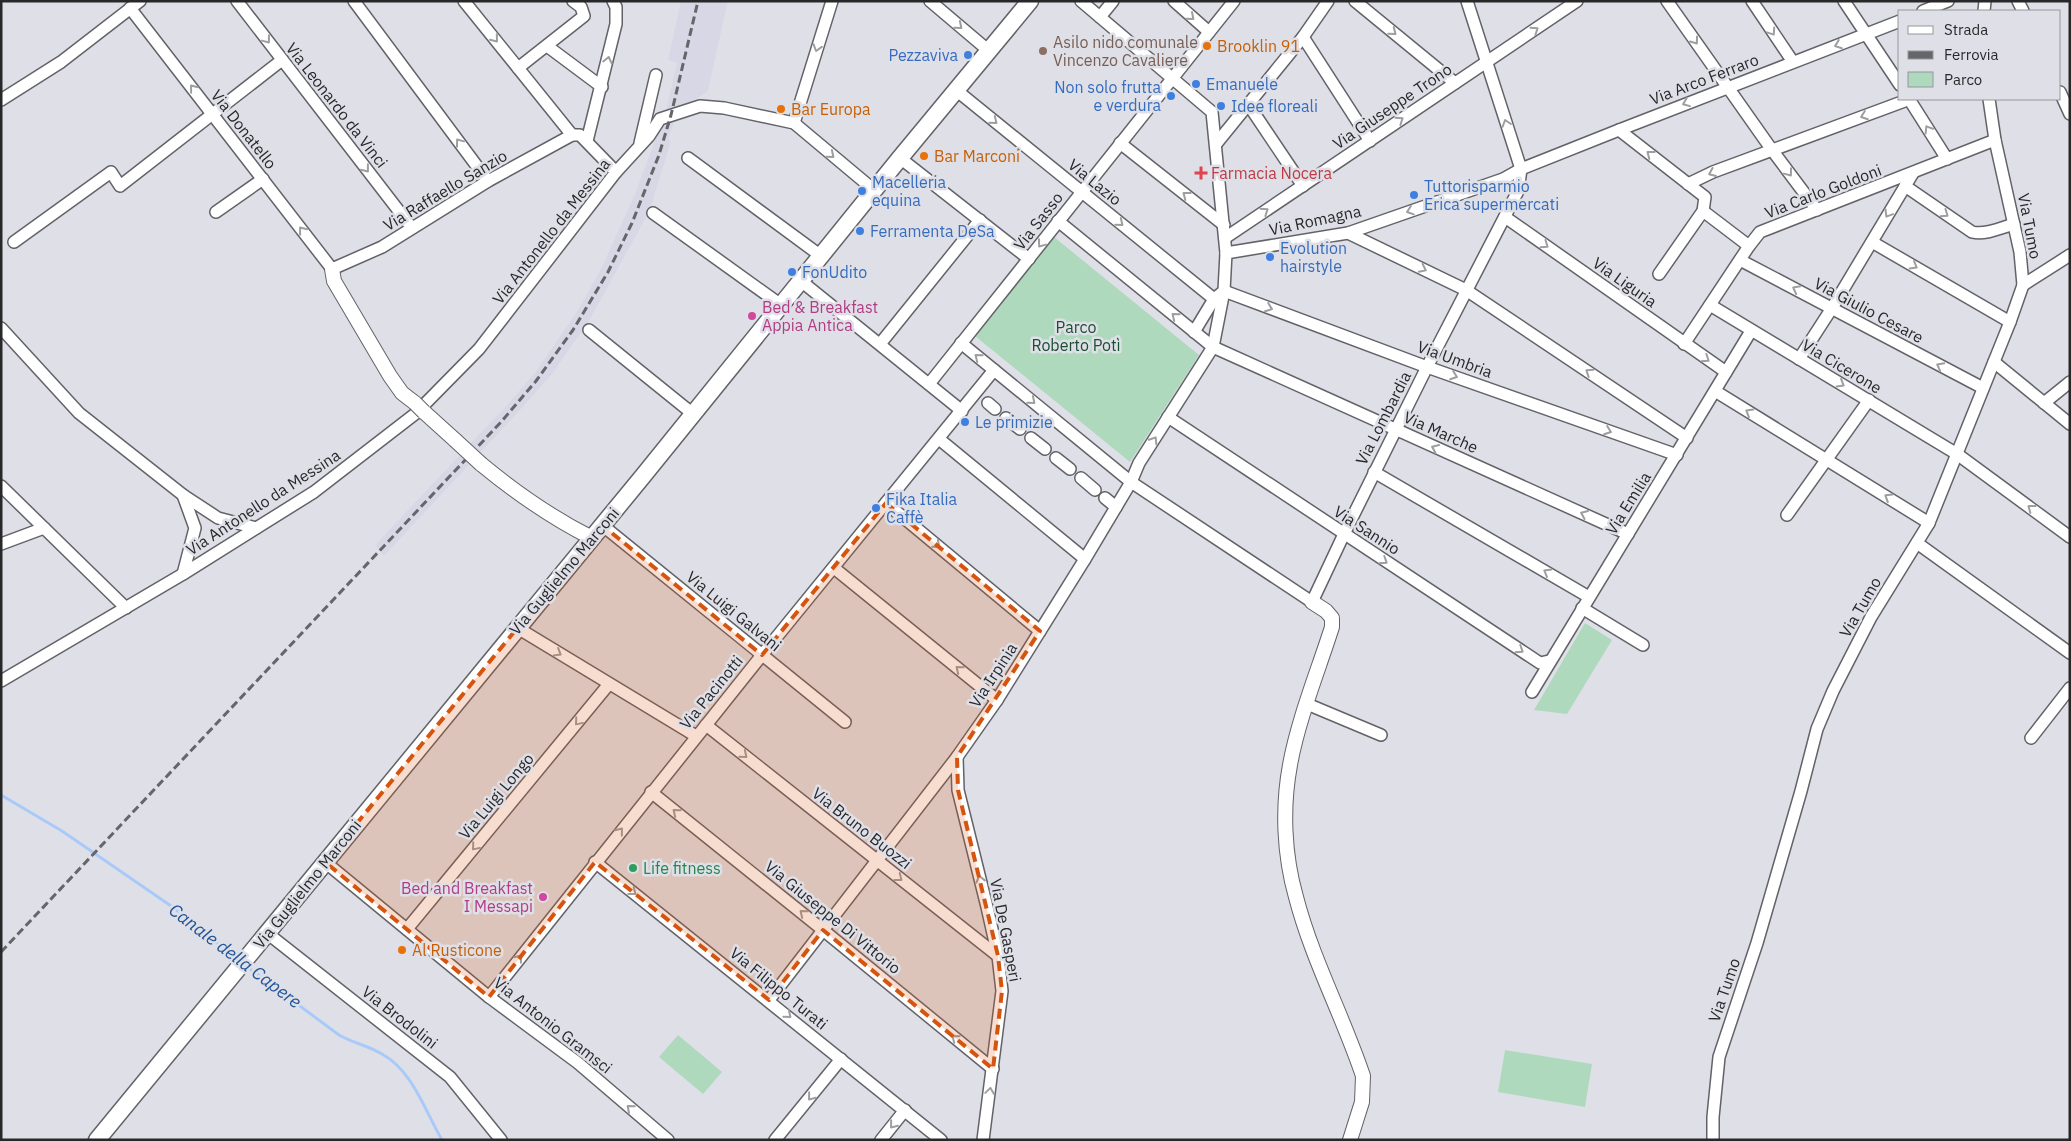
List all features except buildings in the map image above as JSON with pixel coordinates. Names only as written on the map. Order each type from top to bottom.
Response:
[{"type":"main road","name":"Via Guglielmo Marconi","points":[[96,1138],[592,538],[900,158],[1030,1]]},
{"type":"street","points":[[1,100],[61,62],[140,1]]},
{"type":"street","name":"Via Leonardo da Vinci","points":[[237,1],[412,228]]},
{"type":"street","points":[[354,1],[488,181]]},
{"type":"street","points":[[464,1],[572,135],[580,134],[616,172]]},
{"type":"street","points":[[518,68],[584,16],[581,7],[574,1]]},
{"type":"street","points":[[587,141],[602,87],[616,24],[614,1]]},
{"type":"street","points":[[832,1],[794,123],[874,190]]},
{"type":"street","points":[[930,1],[989,50]]},
{"type":"street","points":[[1081,1],[1212,112],[1226,253],[1224,291],[1213,347]]},
{"type":"street","points":[[1100,17],[1112,1]]},
{"type":"street","points":[[1174,1],[1209,32]]},
{"type":"street","name":"Via Sasso","points":[[929,384],[1234,1]]},
{"type":"street","points":[[1216,144],[1303,37],[1328,1]]},
{"type":"street","points":[[1355,1],[1455,83]]},
{"type":"street","points":[[1467,1],[1521,169]]},
{"type":"street","name":"Via Giuseppe Trono","points":[[1225,238],[1577,1]]},
{"type":"street","points":[[1667,1],[1772,150],[1817,210]]},
{"type":"street","points":[[1752,1],[1793,62]]},
{"type":"street","points":[[1844,1],[1898,83]]},
{"type":"street","points":[[1927,10],[1943,5]]},
{"type":"street","name":"Via Donatello","points":[[130,8],[332,269]]},
{"type":"street","name":"Via Arco Ferraro","points":[[1521,169],[1728,86],[1898,21]]},
{"type":"street","points":[[1303,37],[1370,140]]},
{"type":"street","points":[[547,46],[602,87]]},
{"type":"street","points":[[14,242],[110,172],[120,186],[282,60]]},
{"type":"street","points":[[640,145],[656,75]]},
{"type":"street","name":"Via Lazio","points":[[956,90],[1214,299]]},
{"type":"street","points":[[2061,94],[2069,109]]},
{"type":"street","points":[[1688,184],[1713,172],[1906,100]]},
{"type":"street","points":[[1910,100],[1947,159]]},
{"type":"street","name":"Via Tumo","points":[[1713,1140],[1713,1118],[1719,1057],[1758,943],[1802,791],[1817,729],[1833,691],[1871,617],[1929,523],[2010,322],[2023,285],[2020,252],[1995,140],[1989,100]]},
{"type":"street","points":[[1248,104],[1303,186]]},
{"type":"street","name":"Via Antonello da Messina","points":[[1,681],[184,574],[314,492],[415,414],[479,349],[616,172],[660,120],[700,106],[724,108],[794,123]]},
{"type":"street","points":[[1619,130],[1705,197],[1702,211],[1659,274]]},
{"type":"street","name":"Via Raffaello Sanzio","points":[[332,269],[382,247],[488,181],[572,135]]},
{"type":"street","name":"Via Carlo Goldoni","points":[[1684,344],[1760,232],[1995,140]]},
{"type":"street","points":[[1120,143],[1224,225]]},
{"type":"street","points":[[688,158],[821,256]]},
{"type":"street","points":[[900,158],[1029,259]]},
{"type":"street","name":"Via Lombardia","points":[[1312,602],[1374,472],[1518,191],[1521,169]]},
{"type":"street","name":"Via Romagna","points":[[1226,253],[1348,233],[1503,179],[1521,169]]},
{"type":"street","points":[[1799,358],[1832,308],[1913,173]]},
{"type":"street","points":[[216,212],[262,179]]},
{"type":"street","points":[[1905,186],[1972,232],[1986,232],[2014,224]]},
{"type":"street","points":[[1702,211],[1749,246]]},
{"type":"street","points":[[654,212],[781,306]]},
{"type":"street","name":"Via Liguria","points":[[1505,217],[1726,372]]},
{"type":"street","points":[[880,344],[980,220]]},
{"type":"street","name":"Via Marche","points":[[1058,221],[1213,347],[1628,534]]},
{"type":"street","points":[[1348,233],[1466,290],[1687,438]]},
{"type":"street","points":[[1872,242],[2010,322]]},
{"type":"street","points":[[2023,285],[2070,255]]},
{"type":"street","name":"Via Giulio Cesare","points":[[1740,260],[1982,388]]},
{"type":"street","points":[[332,269],[334,280],[390,376],[402,393],[480,464],[537,505],[592,538]]},
{"type":"street","points":[[801,281],[962,412]]},
{"type":"street","points":[[1194,332],[1214,299],[1224,291]]},
{"type":"street","name":"Via Umbria","points":[[1224,291],[1427,367],[1676,455]]},
{"type":"street","name":"Via Cicerone","points":[[1710,305],[1957,454],[2070,538]]},
{"type":"street","points":[[1,328],[79,413],[183,496],[218,518],[256,528]]},
{"type":"street","points":[[589,330],[693,414]]},
{"type":"street","name":"Via Emilia","points":[[1532,692],[1751,331]]},
{"type":"street","points":[[961,343],[1130,482],[1326,611],[1332,618],[1332,627],[1290,765],[1286,799],[1286,847],[1296,897],[1363,1076],[1362,1102],[1350,1140]]},
{"type":"street","name":"Via Irpinia","points":[[769,1000],[956,757],[997,700],[1085,559],[1116,507],[1139,463],[1213,347]]},
{"type":"street","points":[[1994,362],[2070,424]]},
{"type":"street","name":"Via Pacinotti","points":[[489,997],[696,736],[962,412],[994,370]]},
{"type":"street","points":[[2044,403],[2070,382]]},
{"type":"street","points":[[1715,391],[1929,523]]},
{"type":"street","points":[[1787,515],[1869,400]]},
{"type":"street","name":"Via Sannio","points":[[1168,417],[1540,664],[1549,662]]},
{"type":"street","points":[[1006,418],[1020,429]]},
{"type":"street","points":[[939,438],[1085,559]]},
{"type":"street","points":[[1031,438],[1045,449]]},
{"type":"street","points":[[1056,458],[1070,469]]},
{"type":"street","points":[[1374,472],[1589,597]]},
{"type":"street","points":[[1081,478],[1095,490]]},
{"type":"street","points":[[1,486],[126,608]]},
{"type":"street","points":[[183,496],[195,528],[184,574]]},
{"type":"street","points":[[1105,498],[1116,507]]},
{"type":"street","points":[[886,503],[1040,631]]},
{"type":"street","name":"Via Luigi Galvani","points":[[602,525],[846,722]]},
{"type":"street","points":[[1,544],[44,528]]},
{"type":"street","points":[[1917,543],[2070,653]]},
{"type":"street","points":[[834,568],[997,700]]},
{"type":"street","points":[[1582,608],[1643,645]]},
{"type":"street","points":[[516,628],[696,736]]},
{"type":"street","name":"Via Luigi Longo","points":[[407,929],[609,684]]},
{"type":"street","points":[[2031,738],[2070,688]]},
{"type":"street","points":[[1307,704],[1381,735]]},
{"type":"street","name":"Via Bruno Buozzi","points":[[706,724],[998,956]]},
{"type":"street","name":"Via De Gasperi","points":[[956,757],[958,790],[998,956],[1002,991],[983,1140]]},
{"type":"street","name":"Via Giuseppe Di Vittorio","points":[[651,792],[993,1070]]},
{"type":"street","name":"Via Antonio Gramsci","points":[[325,862],[489,997],[578,1063],[663,1138]]},
{"type":"street","name":"Via Filippo Turati","points":[[595,862],[941,1140]]},
{"type":"street","name":"Via Brodolini","points":[[266,933],[450,1078],[501,1140]]},
{"type":"street","points":[[776,1140],[842,1060]]},
{"type":"street","points":[[881,1140],[905,1110]]},
{"type":"highlighted area","points":[[886,503],[1040,631],[957,757],[958,790],[998,956],[1002,991],[993,1069],[823,930],[769,1000],[595,862],[489,997],[325,862],[602,525],[762,655]]},
{"type":"shaded area","points":[[681,1],[728,1],[708,91],[696,99],[679,106],[668,140],[671,141],[650,210],[589,321],[552,374],[384,556],[375,545],[510,402],[537,370],[578,310],[600,271],[635,194],[666,111],[677,63],[668,60]]},
{"type":"green space","name":"Parco Roberto Potì","points":[[1054,237],[1199,355],[1130,462],[975,336]]},
{"type":"green space","points":[[1585,623],[1612,640],[1567,714],[1534,710]]},
{"type":"green space","points":[[678,1035],[722,1072],[703,1094],[659,1057]]},
{"type":"green space","points":[[1505,1050],[1592,1064],[1585,1107],[1498,1092]]},
{"type":"waterway","name":"Canale della Capere","points":[[1,795],[62,831],[174,908],[239,961]]},
{"type":"waterway","name":"Canale della Capere","points":[[246,966],[339,1035],[377,1051],[393,1061],[417,1092],[442,1140]]},
{"type":"railway","points":[[1,952],[501,422],[536,381],[573,330],[608,272],[632,223],[659,155],[671,115],[698,1]]},
{"type":"place","name":"Brooklin 91","points":[[1207,46]]},
{"type":"place","name":"Asilo nido comunale Vincenzo Cavaliere","points":[[1043,51]]},
{"type":"place","name":"Pezzaviva","points":[[968,55]]},
{"type":"place","name":"Emanuele","points":[[1196,84]]},
{"type":"place","name":"Non solo frutta e verdura","points":[[1171,96]]},
{"type":"place","name":"Idee floreali","points":[[1221,106]]},
{"type":"place","name":"Bar Europa","points":[[781,109]]},
{"type":"place","name":"Bar Marconi","points":[[924,156]]},
{"type":"place","name":"Farmacia Nocera","points":[[1201,173]]},
{"type":"place","name":"Macelleria equina","points":[[862,191]]},
{"type":"place","name":"Tuttorisparmio Erica supermercati","points":[[1414,195]]},
{"type":"place","name":"Ferramenta DeSa","points":[[860,231]]},
{"type":"place","name":"Evolution hairstyle","points":[[1270,257]]},
{"type":"place","name":"FonUdito","points":[[792,272]]},
{"type":"place","name":"Bed & Breakfast Appia Antica","points":[[752,316]]},
{"type":"place","name":"Le primizie","points":[[965,422]]},
{"type":"place","name":"Fika Italia Caffè","points":[[876,508]]},
{"type":"place","name":"Life fitness","points":[[633,868]]},
{"type":"place","name":"Bed and Breakfast I Messapi","points":[[543,897]]},
{"type":"place","name":"Al Rusticone","points":[[402,950]]}]
